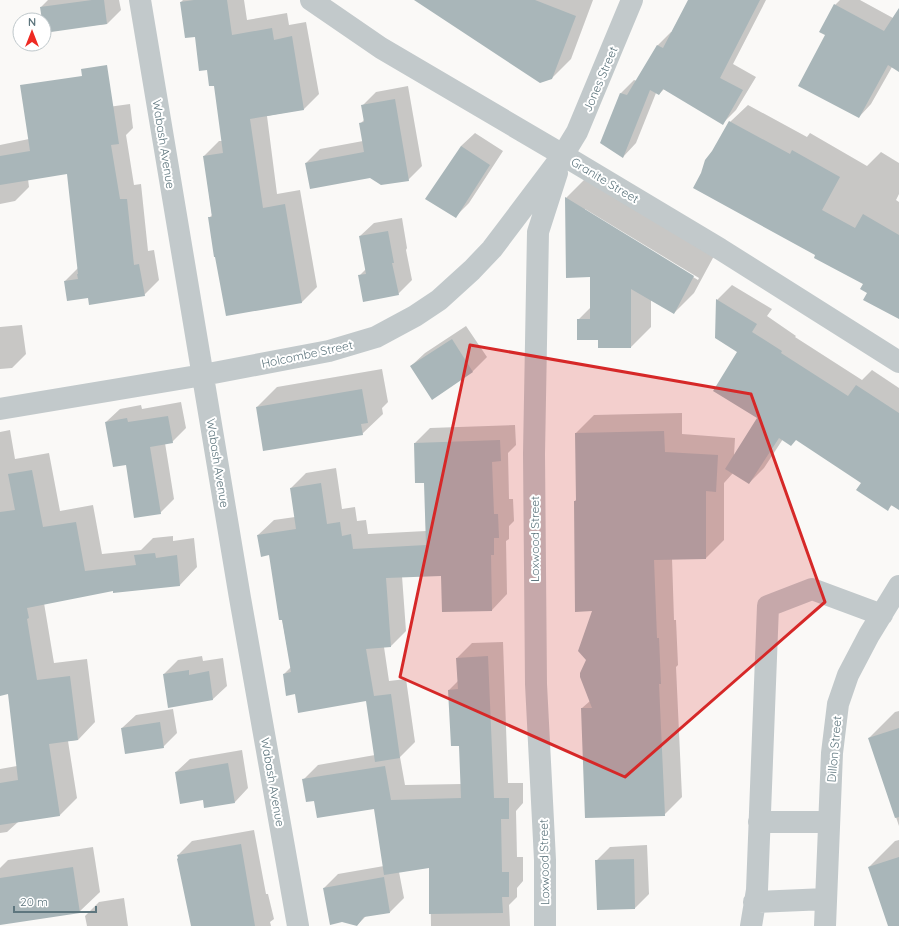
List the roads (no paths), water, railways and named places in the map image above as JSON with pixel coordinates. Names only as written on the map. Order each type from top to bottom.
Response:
[{"type":"street","name":"Wabash Avenue","points":[[140,0],[164,149],[298,926]]},
{"type":"street","name":"Granite Street","points":[[311,0],[381,48],[720,249],[899,362]]},
{"type":"street","name":"Jones Street","points":[[563,155],[577,132],[632,0]]},
{"type":"street","name":"Holcombe Street","points":[[0,409],[329,351],[357,344],[376,337],[415,316],[439,300],[492,249],[563,155]]},
{"type":"street","name":"Loxwood Street","points":[[545,926],[545,860],[535,668],[534,454],[538,232],[563,155]]},
{"type":"street","name":"Dillon Street","points":[[825,926],[832,753],[838,704],[848,675],[899,586]]},
{"type":"street","points":[[751,926],[756,890],[768,606],[812,589],[882,615]]},
{"type":"street","points":[[759,822],[829,822]]},
{"type":"street","points":[[754,902],[826,899]]}]
